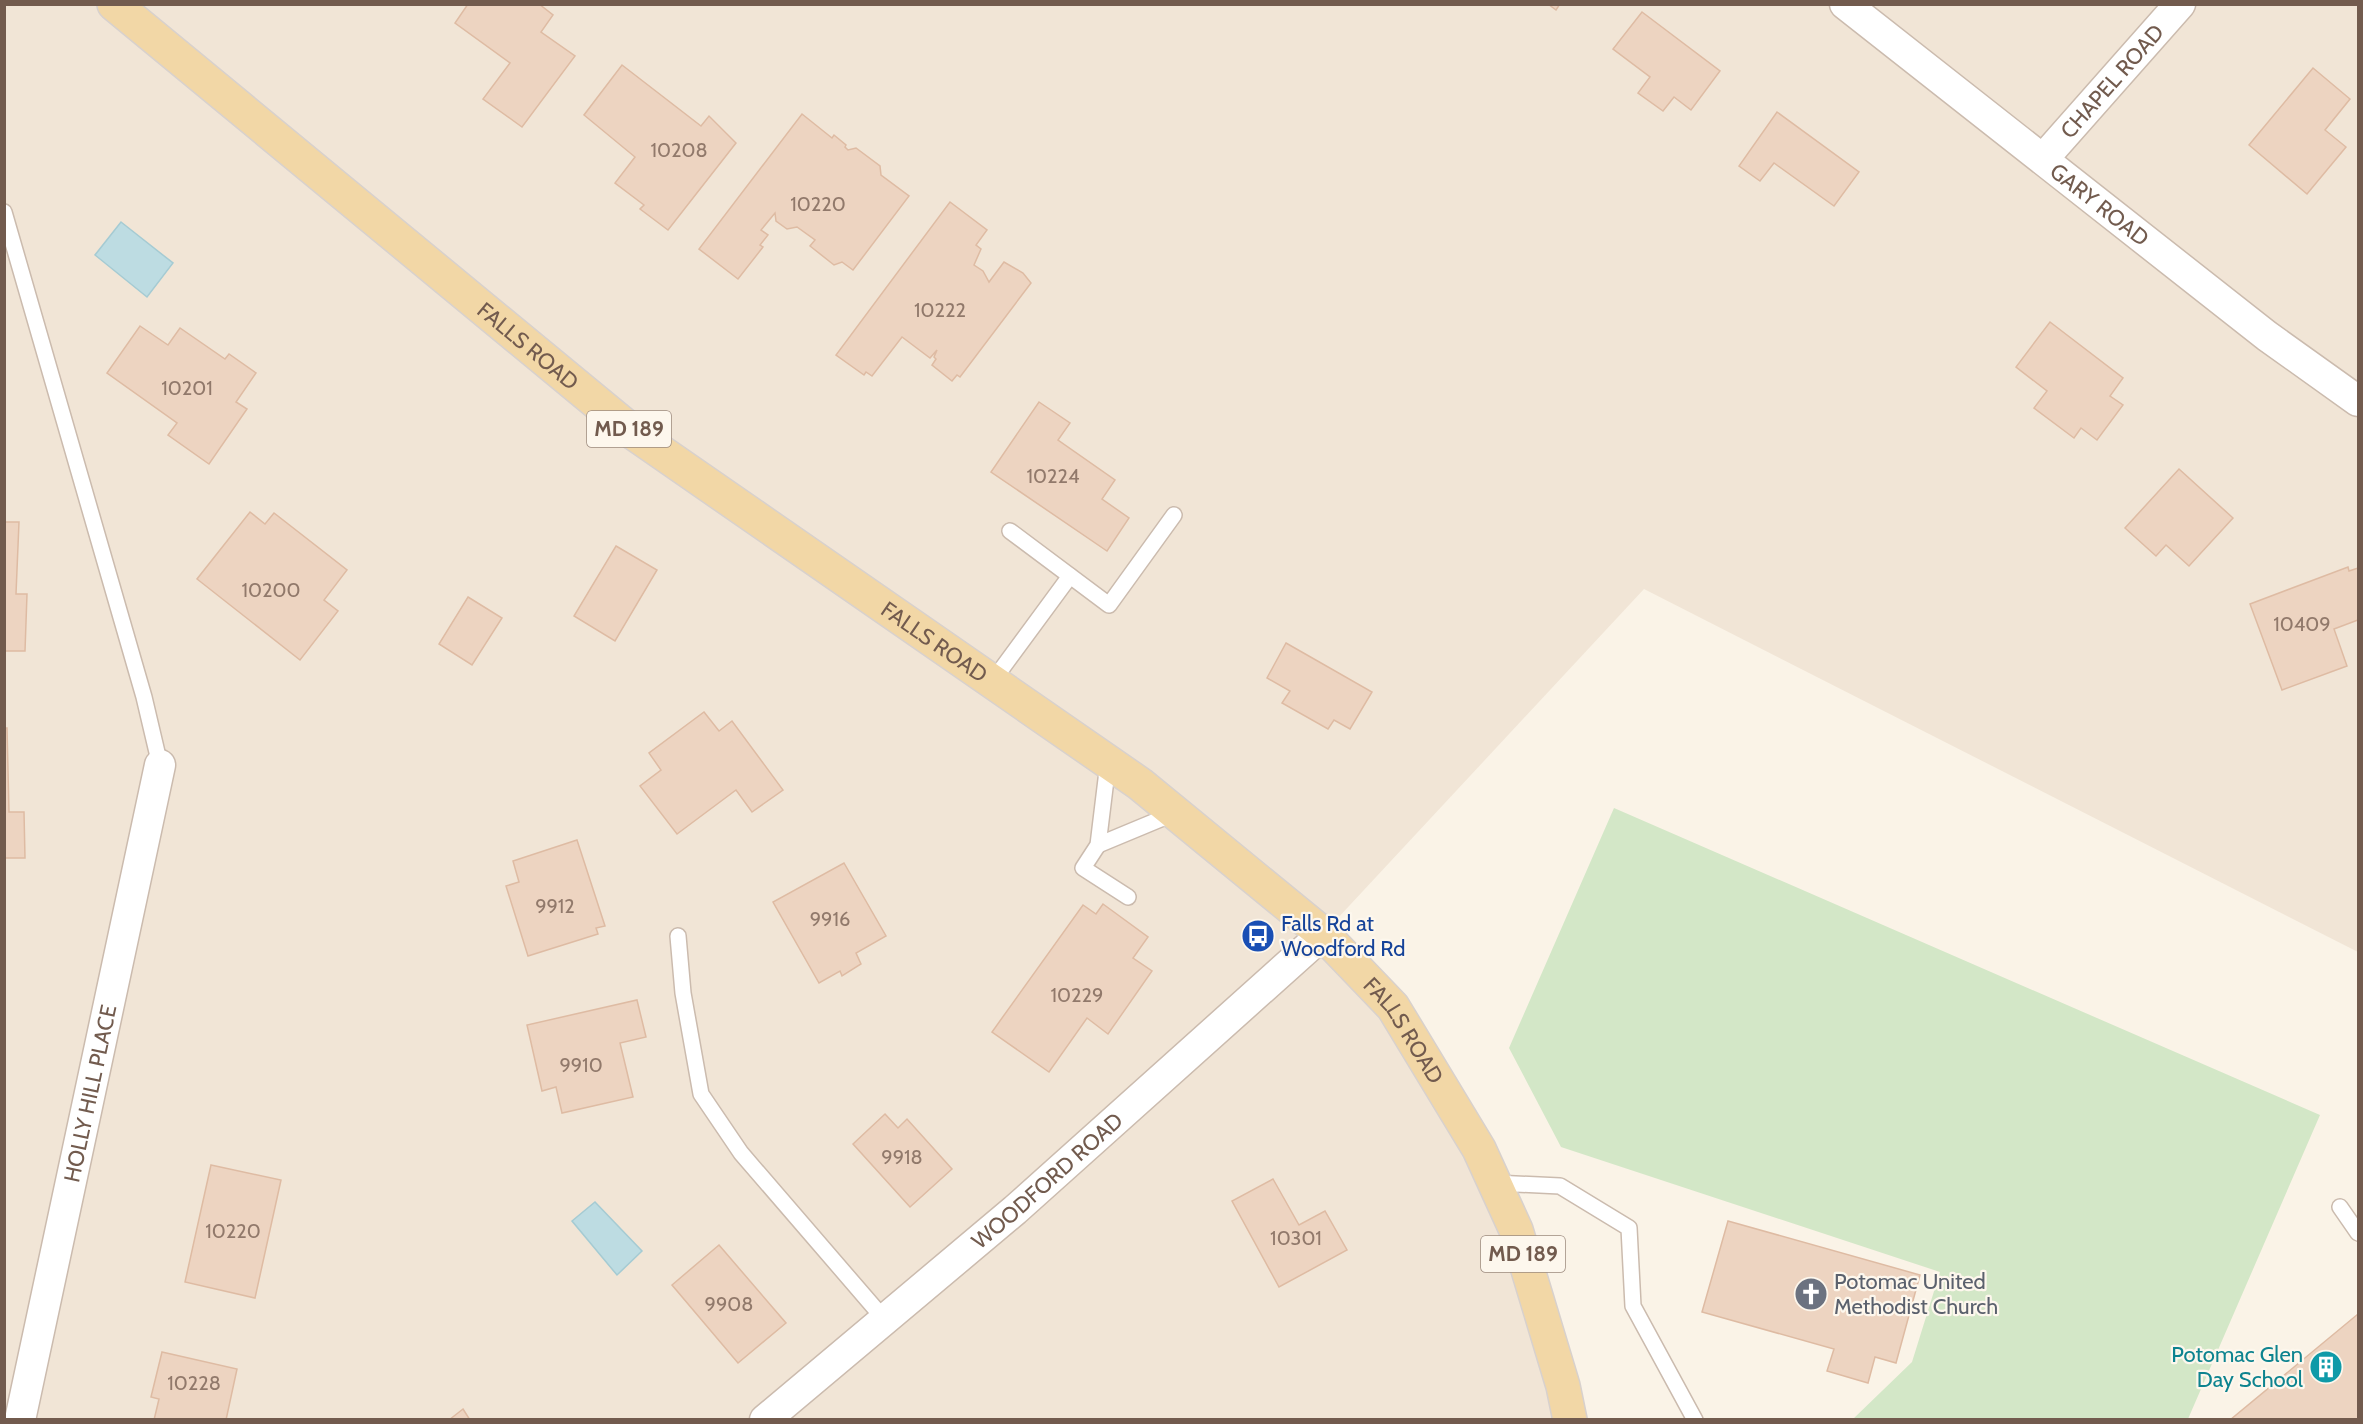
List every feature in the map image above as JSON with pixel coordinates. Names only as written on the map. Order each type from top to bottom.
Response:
[{"type":"main road","name":"FALLS ROAD","points":[[114,4],[635,434],[1108,762],[1175,813],[1323,934],[1393,1007],[1479,1149],[1516,1230],[1563,1386],[1570,1419]]},
{"type":"street","name":"GARY ROAD","points":[[1845,4],[2267,336],[2358,401]]},
{"type":"street","name":"CHAPEL ROAD","points":[[2043,159],[2180,4]]},
{"type":"street","name":"HOLLY HILL PLACE","points":[[20,1419],[160,765]]},
{"type":"street","name":"WOODFORD ROAD","points":[[765,1419],[1015,1210],[1323,934]]},
{"type":"lane","points":[[4,212],[144,697],[160,765]]},
{"type":"lane","points":[[1010,531],[1109,605],[1174,515]]},
{"type":"lane","points":[[992,682],[1070,576]]},
{"type":"lane","points":[[1108,762],[1098,845],[1083,868],[1128,897]]},
{"type":"lane","points":[[1098,845],[1175,813]]},
{"type":"lane","points":[[678,936],[683,993],[701,1094],[741,1153],[885,1320]]},
{"type":"lane","points":[[1494,1183],[1560,1186],[1629,1228],[1633,1306],[1695,1419]]},
{"type":"lane","points":[[2340,1207],[2358,1233]]},
{"type":"shaded area","points":[[5,5],[2358,5],[2358,952],[1644,589],[1323,934],[1393,1007],[1516,1230],[1570,1419],[5,1420]]},
{"type":"green space","points":[[1614,808],[2320,1115],[2188,1419],[1853,1419],[1912,1362],[1940,1272],[1561,1147],[1509,1048]]},
{"type":"water","points":[[121,222],[173,263],[147,297],[95,255]]},
{"type":"water","points":[[595,1202],[642,1251],[617,1275],[572,1221]]},
{"type":"building","points":[[468,4],[539,4],[553,15],[541,32],[575,56],[522,127],[483,99],[510,63],[455,23]]},
{"type":"building","points":[[1548,4],[1560,4],[1556,10]]},
{"type":"building","points":[[1642,12],[1720,71],[1691,110],[1674,97],[1663,111],[1638,93],[1650,77],[1613,49]]},
{"type":"building","points":[[622,65],[701,126],[709,116],[736,143],[668,230],[640,209],[644,205],[615,183],[635,157],[584,115]]},
{"type":"building","points":[[2313,68],[2350,99],[2325,130],[2346,147],[2307,194],[2249,145]]},
{"type":"building","points":[[1777,112],[1859,172],[1834,206],[1774,163],[1760,181],[1739,166]]},
{"type":"building","points":[[802,114],[832,138],[834,135],[846,145],[848,150],[856,148],[880,166],[881,175],[909,196],[853,270],[842,262],[834,265],[810,246],[815,240],[797,227],[787,229],[776,221],[775,213],[761,230],[768,235],[760,245],[763,247],[738,279],[699,249]]},
{"type":"building","points":[[950,202],[987,230],[976,245],[981,249],[974,265],[983,271],[989,282],[1004,262],[1023,273],[1031,283],[960,377],[957,375],[952,381],[932,365],[936,359],[934,357],[937,350],[930,358],[902,337],[872,376],[866,372],[864,375],[836,355]]},
{"type":"building","points":[[2050,322],[2123,378],[2110,396],[2123,405],[2097,440],[2081,428],[2074,438],[2034,408],[2047,391],[2016,367]]},
{"type":"building","points":[[140,326],[168,345],[180,328],[225,359],[229,354],[256,373],[236,402],[247,409],[209,464],[168,435],[177,423],[107,373]]},
{"type":"building","points":[[1039,402],[1070,423],[1058,440],[1115,480],[1102,499],[1129,518],[1107,551],[991,472]]},
{"type":"building","points":[[2179,469],[2233,518],[2189,566],[2166,545],[2156,556],[2125,528]]},
{"type":"building","points":[[250,512],[265,524],[274,513],[347,570],[324,600],[338,611],[300,660],[197,579]]},
{"type":"building","points":[[4,522],[19,522],[16,594],[27,594],[25,651],[4,651]]},
{"type":"building","points":[[616,546],[657,570],[615,641],[574,616]]},
{"type":"building","points":[[2348,567],[2349,571],[2358,568],[2358,620],[2334,629],[2347,666],[2282,690],[2250,604]]},
{"type":"building","points":[[468,597],[502,618],[472,665],[439,644]]},
{"type":"building","points":[[1286,643],[1372,692],[1350,729],[1334,720],[1328,729],[1282,703],[1290,691],[1267,678]]},
{"type":"building","points":[[704,712],[719,731],[732,721],[783,790],[752,812],[736,790],[677,834],[640,786],[661,770],[649,753]]},
{"type":"building","points":[[4,728],[7,728],[9,812],[24,812],[25,858],[4,858]]},
{"type":"building","points":[[577,840],[605,926],[596,928],[598,934],[528,956],[506,886],[519,882],[513,861]]},
{"type":"building","points":[[844,863],[886,936],[856,953],[861,964],[842,976],[840,971],[819,983],[773,902]]},
{"type":"building","points":[[1103,904],[1148,937],[1133,958],[1152,971],[1108,1034],[1087,1018],[1049,1072],[992,1032],[1083,905],[1096,914]]},
{"type":"building","points":[[637,1000],[646,1037],[620,1043],[633,1097],[562,1113],[556,1087],[542,1091],[527,1025]]},
{"type":"building","points":[[885,1114],[898,1128],[907,1119],[952,1169],[910,1207],[853,1144]]},
{"type":"building","points":[[211,1165],[281,1180],[255,1298],[185,1282]]},
{"type":"building","points":[[1273,1179],[1299,1225],[1325,1211],[1347,1250],[1279,1287],[1232,1201]]},
{"type":"building","name":"Potomac United Methodist Church","points":[[1728,1221],[1920,1275],[1896,1363],[1875,1357],[1868,1383],[1827,1371],[1834,1349],[1702,1312]]},
{"type":"building","points":[[719,1245],[786,1323],[738,1363],[672,1285]]},
{"type":"building","name":"Potomac Glen Day School","points":[[2358,1314],[2358,1420],[2230,1420]]},
{"type":"building","points":[[162,1352],[237,1369],[226,1420],[154,1420],[159,1399],[151,1397]]},
{"type":"building","points":[[463,1409],[470,1420],[449,1420]]},
{"type":"place","name":"Falls Rd at Woodford Rd","points":[[1258,936]]},
{"type":"place","name":"Potomac United Methodist Church","points":[[1811,1294]]},
{"type":"place","name":"Potomac Glen Day School","points":[[2326,1367]]}]
